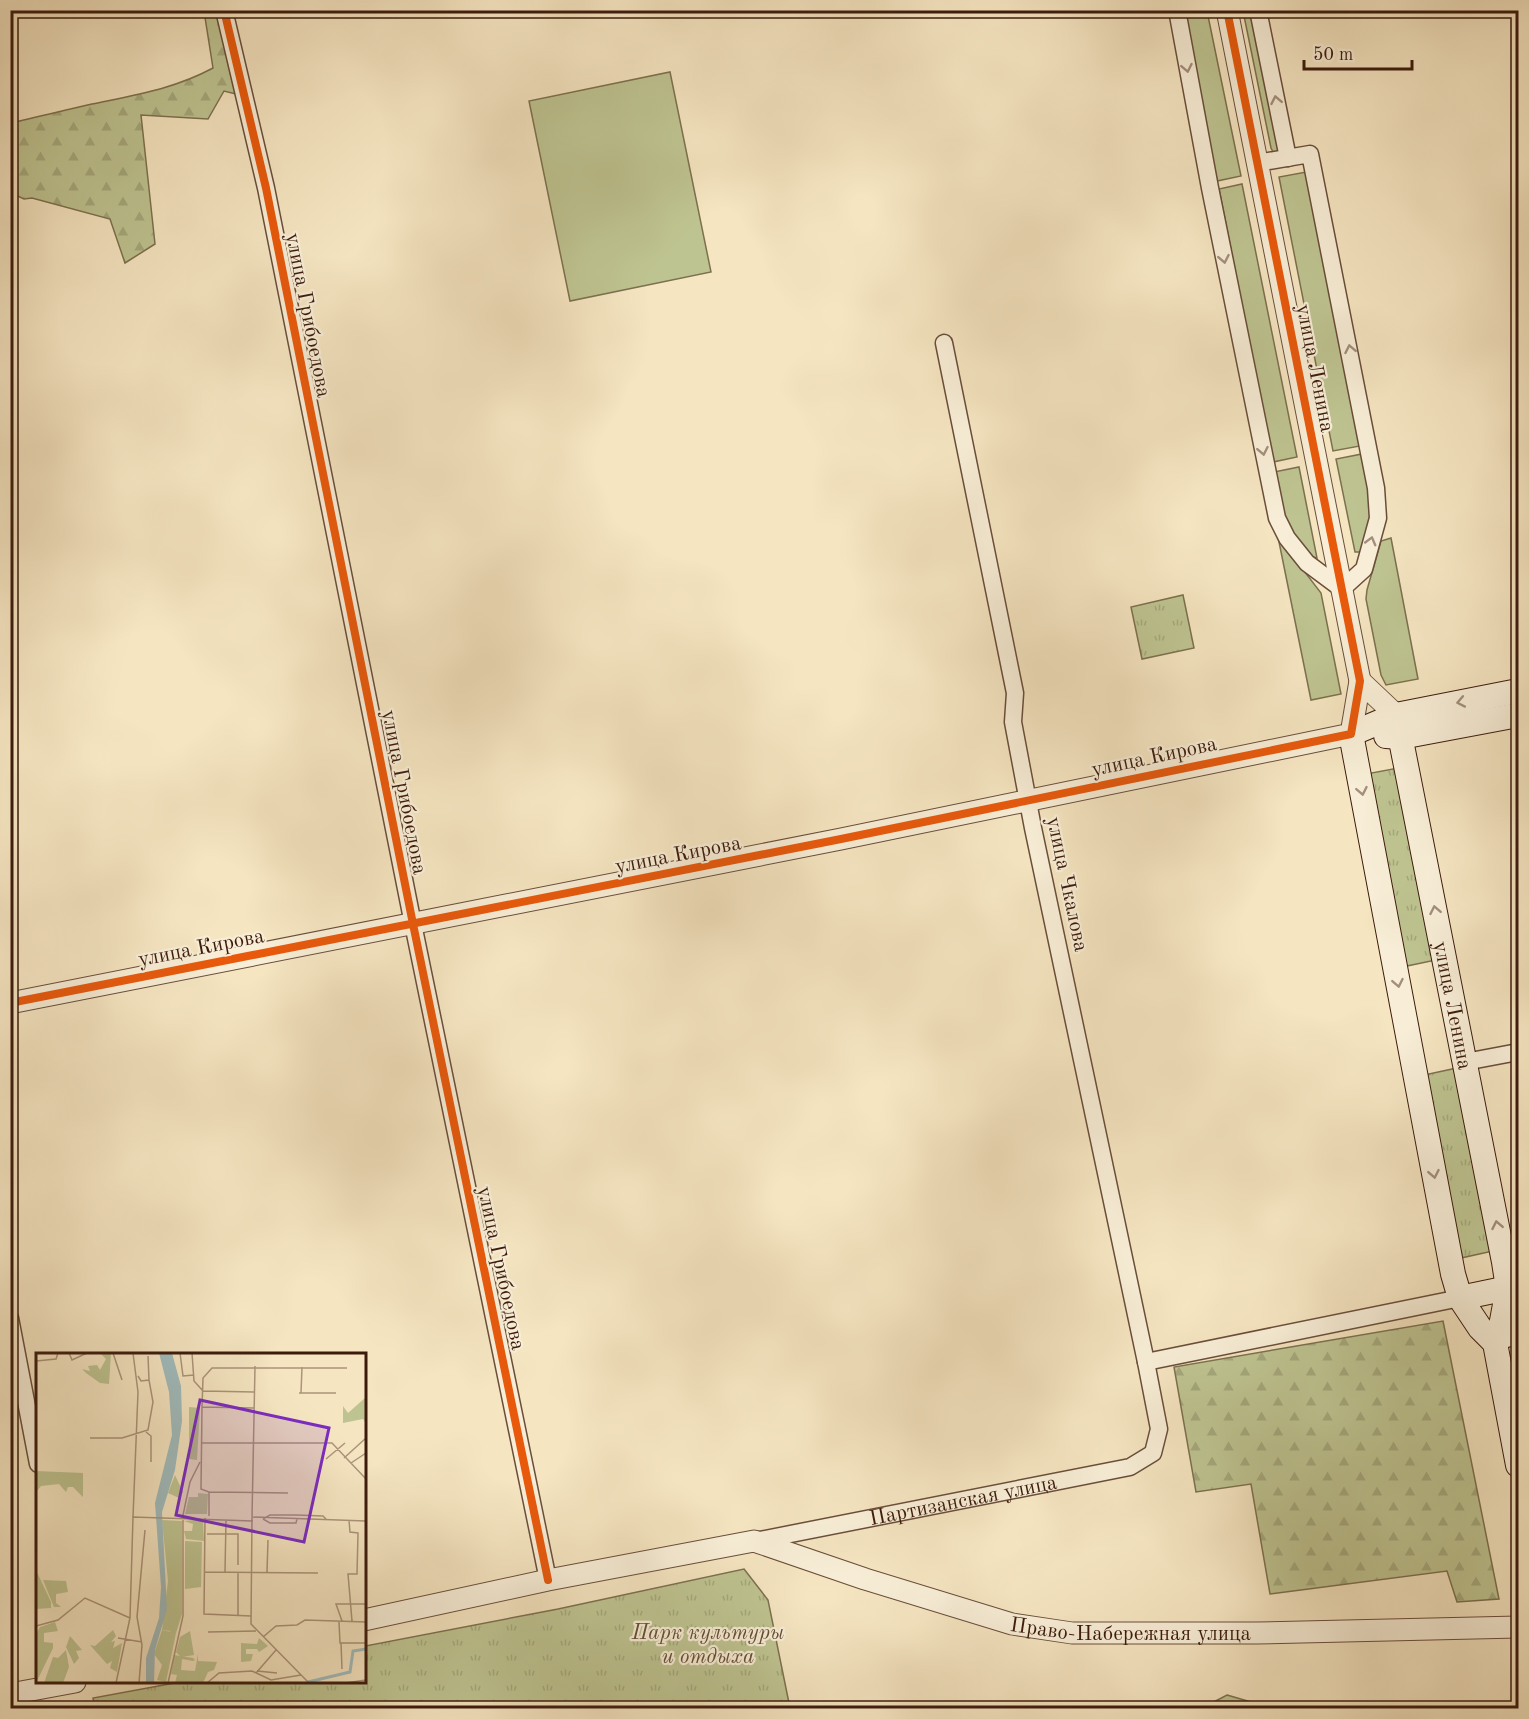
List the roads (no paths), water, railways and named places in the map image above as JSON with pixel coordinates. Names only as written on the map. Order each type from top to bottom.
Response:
[{"type":"main road","name":"улица Кирова","points":[[1398,726],[1518,691]]},
{"type":"main road","name":"улица Кирова","points":[[1351,734],[1398,726],[1518,715]]},
{"type":"main road","name":"улица Ленина","points":[[1398,726],[1508,1288],[1495,1344],[1518,1465]]},
{"type":"main road","name":"улица Ленина","points":[[1351,734],[1453,1274],[1460,1298],[1480,1328],[1495,1344]]},
{"type":"main road","points":[[1460,1298],[1508,1288]]},
{"type":"street","name":"улица Грибоедова","points":[[224,10],[266,188],[413,924],[548,1580]]},
{"type":"street","points":[[1177,10],[1277,518],[1287,538],[1306,563],[1342,589],[1364,569],[1378,518],[1376,488],[1310,154],[1257,163]]},
{"type":"street","name":"улица Ленина","points":[[1227,10],[1360,681],[1351,734]]},
{"type":"street","points":[[1258,10],[1288,158]]},
{"type":"street","name":"улица Чкалова","points":[[944,344],[1014,693],[1012,722],[1146,1362]]},
{"type":"street","points":[[1360,681],[1398,726]]},
{"type":"street","name":"улица Кирова","points":[[10,1003],[1028,801],[1351,734]]},
{"type":"street","points":[[1465,1062],[1518,1052]]},
{"type":"street","points":[[1146,1362],[1460,1298]]},
{"type":"street","points":[[10,1318],[36,1454]]},
{"type":"street","points":[[1495,1344],[1518,1335]]},
{"type":"street","name":"Партизанская улица","points":[[366,1620],[548,1580],[1130,1467],[1152,1453],[1159,1429],[1146,1362]]},
{"type":"street","name":"Право-Набережная улица","points":[[754,1541],[865,1579],[1012,1624],[1072,1634],[1268,1633],[1518,1626]]},
{"type":"street","points":[[10,1694],[70,1683]]},
{"type":"park label","name":"Парк культуры и отдыха","points":[[708,1644]]}]
